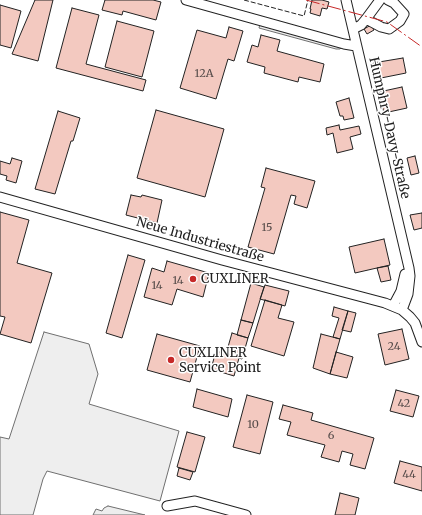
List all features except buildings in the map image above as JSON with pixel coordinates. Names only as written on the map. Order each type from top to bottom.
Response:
[{"type":"street","points":[[186,0],[344,44],[356,46]]},
{"type":"street","name":"Humphry-Davy-Straße","points":[[346,0],[410,276],[408,294],[402,310]]},
{"type":"street","points":[[353,29],[366,19],[380,0]]},
{"type":"street","points":[[366,19],[381,27],[389,28],[400,21],[404,14],[394,3],[388,0]]},
{"type":"street","name":"Neue Industriestraße","points":[[0,197],[222,260],[393,306]]},
{"type":"street","name":"Humphry-Davy-Straße","points":[[393,306],[404,282],[406,262]]},
{"type":"street","points":[[393,306],[402,310],[410,317],[415,324],[422,342]]},
{"type":"street","points":[[167,506],[195,501],[246,515]]},
{"type":"shaded area","points":[[260,24],[342,47],[340,49],[336,49],[259,28]]},
{"type":"shaded area","points":[[44,332],[89,344],[98,374],[89,404],[179,431],[160,501],[47,471],[43,479],[33,515],[0,515],[0,437],[9,439]]},
{"type":"shaded area","points":[[108,506],[145,515],[93,515],[96,509],[102,511]]},
{"type":"fence","points":[[244,0],[304,16],[308,0]]},
{"type":"power","points":[[306,0],[387,22],[422,47]]},
{"type":"place","name":"CUXLINER","points":[[193,279]]},
{"type":"place","name":"CUXLINER Service Point","points":[[171,360]]}]
